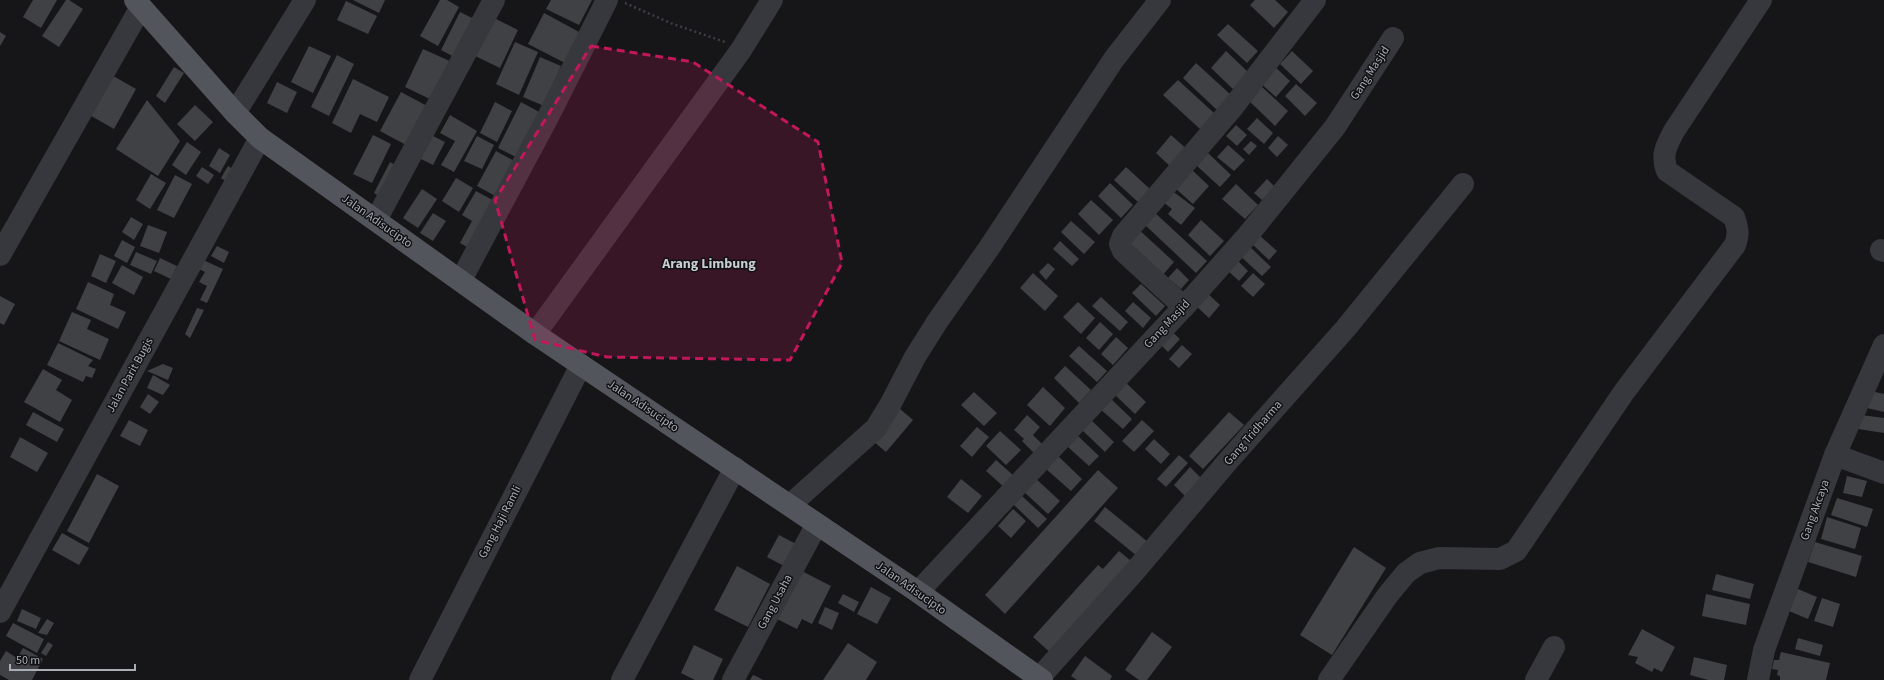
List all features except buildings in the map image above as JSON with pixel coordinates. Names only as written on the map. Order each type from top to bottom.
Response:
[{"type":"main road","name":"Jalan Adisucipto","points":[[138,4],[248,126],[535,334],[918,592],[1041,679]]},
{"type":"street","name":"Jalan Parit Bugis","points":[[0,612],[248,126],[305,0]]},
{"type":"street","points":[[376,220],[494,0]]},
{"type":"street","points":[[461,280],[541,131],[607,0]]},
{"type":"street","points":[[535,334],[741,50],[772,0]]},
{"type":"street","points":[[790,505],[876,428],[915,357],[937,322],[989,248],[1114,59],[1160,0]]},
{"type":"street","points":[[1184,307],[1123,251],[1120,244],[1123,236],[1233,107],[1315,0]]},
{"type":"street","points":[[1329,680],[1387,596],[1406,573],[1420,563],[1439,558],[1500,559],[1516,551],[1624,392],[1735,245],[1738,236],[1738,227],[1734,217],[1667,171],[1663,160],[1666,148],[1674,131],[1761,0]]},
{"type":"street","points":[[0,255],[138,4]]},
{"type":"street","name":"Gang Masjid","points":[[918,592],[1184,307],[1248,235],[1304,168],[1334,127],[1393,38]]},
{"type":"street","name":"Gang Tridharma","points":[[1041,679],[1228,461],[1346,328],[1463,184]]},
{"type":"street","name":"Gang Akcaya","points":[[1758,680],[1764,650],[1835,455],[1884,345]]},
{"type":"street","name":"Gang Haji Ramli","points":[[420,680],[581,365]]},
{"type":"street","points":[[1835,455],[1884,473]]},
{"type":"street","points":[[622,680],[735,468]]},
{"type":"street","name":"Gang Usaha","points":[[732,680],[817,524]]},
{"type":"street","points":[[1536,680],[1554,648]]},
{"type":"path","points":[[619,0],[673,24],[721,40],[741,50]]},
{"type":"highlighted area","points":[[591,46],[693,62],[818,142],[842,263],[790,360],[607,357],[535,340],[495,200]]},
{"type":"district","name":"Arang Limbung","points":[[709,264]]}]
